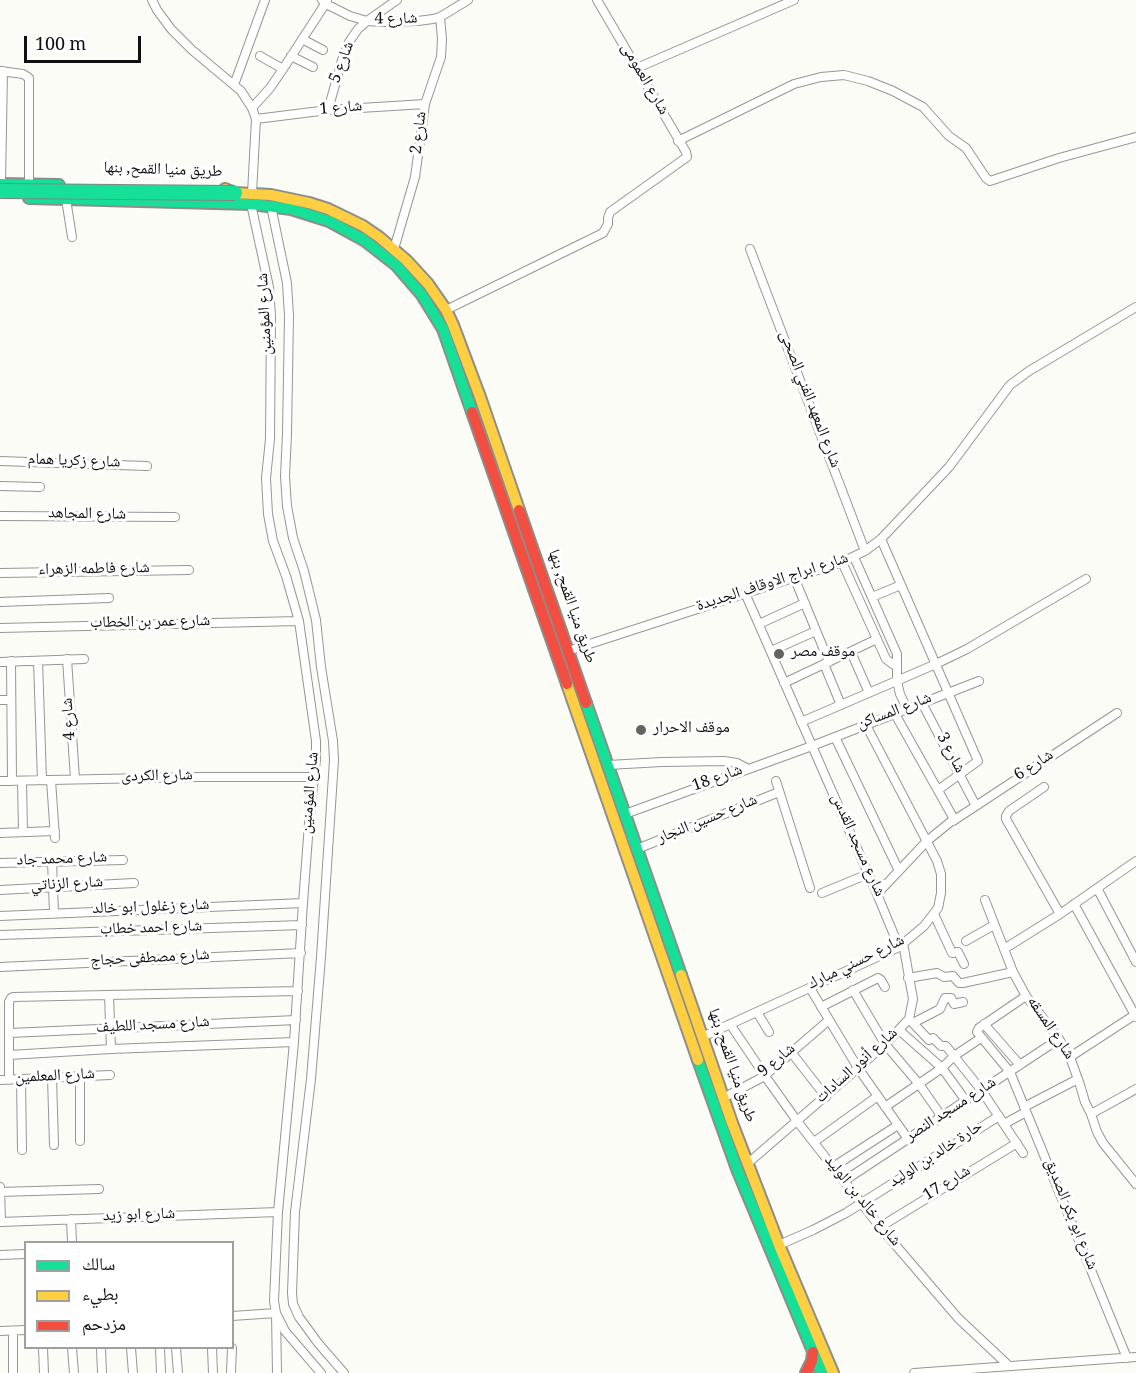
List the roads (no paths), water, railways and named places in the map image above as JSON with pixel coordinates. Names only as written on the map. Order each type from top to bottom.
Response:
[{"type":"main road","name":"طريق منيا القمح, بنها","points":[[0,191],[29,184],[214,187],[271,206],[310,214],[347,230],[381,251],[410,279],[428,303],[443,329],[491,446],[568,651],[747,1164],[833,1373]]},
{"type":"main road","name":"طريق منيا القمح, بنها","points":[[0,191],[66,199],[163,201],[290,198],[328,209],[363,226],[394,249],[418,272],[437,296],[461,344],[491,446],[729,1147],[822,1373]]},
{"type":"main road","points":[[0,191],[235,193]]},
{"type":"main road","points":[[0,191],[145,196],[163,201]]},
{"type":"main road","points":[[806,1373],[812,1361],[813,1352]]},
{"type":"street","points":[[152,0],[171,29],[245,95],[256,119]]},
{"type":"street","points":[[234,85],[266,0]]},
{"type":"street","name":"شارع 5","points":[[328,110],[349,42],[367,21],[397,0]]},
{"type":"street","points":[[440,17],[468,0]]},
{"type":"street","name":"شارع العمومى","points":[[446,310],[603,233],[610,213],[685,160],[687,155],[597,0]]},
{"type":"street","points":[[637,68],[794,0]]},
{"type":"street","points":[[252,108],[283,69],[325,1]]},
{"type":"street","name":"شارع 4","points":[[325,1],[350,16],[367,21],[418,21],[440,17]]},
{"type":"street","name":"شارع 2","points":[[394,249],[415,177],[425,104],[441,57],[440,17]]},
{"type":"street","points":[[302,39],[323,50]]},
{"type":"street","points":[[260,56],[283,69]]},
{"type":"street","points":[[291,56],[313,67]]},
{"type":"street","points":[[0,191],[2,71],[23,74],[29,78],[29,184]]},
{"type":"street","points":[[678,141],[794,84],[821,77],[844,75],[893,91],[923,108],[950,136],[966,148],[990,181],[1059,158],[1136,137]]},
{"type":"street","name":"شارع 1","points":[[256,119],[328,110],[425,104]]},
{"type":"street","name":"شارع المؤمنين","points":[[256,119],[252,199],[269,287],[271,316],[270,439],[266,478],[268,514],[273,542],[299,621],[316,741],[296,1020],[278,1212],[273,1301],[285,1331],[321,1373]]},
{"type":"street","points":[[66,199],[72,237]]},
{"type":"street","name":"شارع المؤمنين","points":[[271,206],[287,283],[289,316],[285,476],[287,506],[293,538],[316,620],[334,760],[314,1046],[295,1212],[292,1293],[293,1304],[299,1317],[344,1373]]},
{"type":"street","name":"شارع المعهد الفني الصحى","points":[[750,249],[865,551]]},
{"type":"street","name":"شارع ابراج الاوقاف الجديدة","points":[[568,651],[842,562],[865,551],[881,539],[956,459],[1010,385],[1029,370],[1136,307]]},
{"type":"street","name":"شارع زكريا همام","points":[[0,461],[147,466]]},
{"type":"street","points":[[0,486],[40,487]]},
{"type":"street","name":"شارع المجاهد","points":[[0,516],[174,517]]},
{"type":"street","points":[[881,539],[978,761],[938,790]]},
{"type":"street","points":[[854,557],[897,654],[897,681],[907,709]]},
{"type":"street","points":[[842,562],[886,659],[897,667]]},
{"type":"street","name":"شارع فاطمه الزهراء","points":[[0,573],[189,570]]},
{"type":"street","points":[[794,577],[816,630],[841,705]]},
{"type":"street","points":[[801,722],[967,649],[1086,579]]},
{"type":"street","points":[[872,597],[901,585]]},
{"type":"street","name":"شارع مسجد القدس","points":[[745,593],[901,945]]},
{"type":"street","points":[[0,602],[109,598]]},
{"type":"street","points":[[759,624],[805,603]]},
{"type":"street","name":"شارع عمر بن الخطاب","points":[[0,628],[299,621]]},
{"type":"street","points":[[771,651],[816,630]]},
{"type":"street","points":[[784,683],[877,639]]},
{"type":"street","points":[[851,652],[869,693]]},
{"type":"street","name":"شارع 4","points":[[67,659],[75,779]]},
{"type":"street","points":[[0,662],[84,659]]},
{"type":"street","points":[[11,661],[12,781]]},
{"type":"street","points":[[38,661],[42,780]]},
{"type":"street","name":"شارع المساكن","points":[[812,746],[979,681]]},
{"type":"street","points":[[0,700],[11,700]]},
{"type":"street","name":"شارع 3","points":[[922,703],[976,806]]},
{"type":"street","name":"شارع 6","points":[[877,894],[927,841],[953,821],[1117,713]]},
{"type":"street","points":[[895,714],[954,818],[953,821]]},
{"type":"street","points":[[866,725],[937,861],[941,874],[941,893],[938,909],[934,914],[952,953],[958,952],[964,964]]},
{"type":"street","points":[[835,737],[899,871]]},
{"type":"street","name":"شارع 18","points":[[625,814],[812,746]]},
{"type":"street","points":[[608,765],[724,761],[737,763],[748,769]]},
{"type":"street","name":"شارع الكردى","points":[[0,781],[314,777]]},
{"type":"street","points":[[0,833],[55,834],[51,780]]},
{"type":"street","points":[[22,781],[23,832]]},
{"type":"street","points":[[776,781],[810,888]]},
{"type":"street","points":[[1044,786],[1010,811],[1006,819],[1060,914]]},
{"type":"street","name":"شارع حسين النجار","points":[[637,849],[779,792]]},
{"type":"street","name":"شارع محمد جاد","points":[[0,863],[123,860]]},
{"type":"street","points":[[52,861],[54,914]]},
{"type":"street","points":[[1004,949],[1060,914],[1136,861]]},
{"type":"street","points":[[822,893],[868,874]]},
{"type":"street","name":"شارع الزناتي","points":[[0,890],[134,883]]},
{"type":"street","points":[[1097,888],[1136,962]]},
{"type":"street","name":"شارع المسقه","points":[[985,900],[1012,972],[1026,996],[1070,1057],[1097,1132],[1103,1143],[1136,1184]]},
{"type":"street","name":"شارع زغلول ابو خالد","points":[[0,916],[303,903]]},
{"type":"street","points":[[1070,1057],[1135,1016],[1074,904]]},
{"type":"street","name":"شارع حسني مبارك","points":[[702,1037],[901,945],[924,926],[934,914]]},
{"type":"street","name":"شارع احمد خطاب","points":[[0,935],[302,925]]},
{"type":"street","points":[[966,941],[994,926]]},
{"type":"street","name":"شارع أنور السادات","points":[[747,1164],[911,1021],[913,1004],[901,945]]},
{"type":"street","name":"شارع مصطفى حجاج","points":[[0,967],[301,953]]},
{"type":"street","points":[[908,978],[937,973],[953,976],[959,983],[963,983],[1012,972]]},
{"type":"street","points":[[822,1007],[878,978],[885,987]]},
{"type":"street","points":[[810,988],[858,1068],[908,1139]]},
{"type":"street","points":[[9,1080],[10,998],[298,990]]},
{"type":"street","points":[[853,990],[885,1044],[919,1084],[942,1117]]},
{"type":"street","points":[[109,995],[111,1049]]},
{"type":"street","points":[[885,1107],[981,1038],[977,1030],[1026,996]]},
{"type":"street","points":[[963,1002],[954,1004],[951,998],[945,998],[940,1009],[911,1021],[928,1040],[933,1038],[941,1047],[945,1045],[982,1091],[1023,1153]]},
{"type":"street","points":[[757,1012],[769,1032]]},
{"type":"street","name":"شارع مسجد اللطيف","points":[[10,1033],[296,1020]]},
{"type":"street","name":"شارع 9","points":[[723,1098],[765,1076],[829,1020]]},
{"type":"street","name":"شارع خالد بن الوليد","points":[[730,1024],[797,1121],[880,1227],[958,1318],[1009,1366]]},
{"type":"street","points":[[984,1024],[1020,1065]]},
{"type":"street","points":[[899,1030],[942,1068],[966,1101]]},
{"type":"street","name":"شارع ابو بكر الصديق","points":[[981,1038],[1010,1072],[1132,1357]]},
{"type":"street","name":"شارع مسجد النصر","points":[[844,1181],[1059,1039]]},
{"type":"street","points":[[9,1055],[294,1042]]},
{"type":"street","points":[[791,1052],[826,1096]]},
{"type":"street","name":"شارع المعلمين","points":[[0,1080],[110,1075]]},
{"type":"street","points":[[80,1076],[80,1141]]},
{"type":"street","points":[[52,1078],[54,1145]]},
{"type":"street","points":[[21,1079],[22,1150]]},
{"type":"street","points":[[1004,1124],[1078,1079]]},
{"type":"street","points":[[1091,1114],[1136,1089]]},
{"type":"street","points":[[814,1142],[878,1096]]},
{"type":"street","name":"حارة خالد بن الوليد","points":[[780,1245],[862,1204],[999,1116]]},
{"type":"street","points":[[833,1167],[898,1125]]},
{"type":"street","name":"شارع 17","points":[[880,1227],[1017,1143]]},
{"type":"street","points":[[0,1187],[1,1222]]},
{"type":"street","points":[[0,1192],[99,1189]]},
{"type":"street","name":"شارع ابو زيد","points":[[1,1222],[278,1212]]},
{"type":"street","points":[[71,1220],[72,1241]]},
{"type":"street","points":[[0,1256],[24,1254]]},
{"type":"street","points":[[234,1316],[276,1313],[277,1373]]},
{"type":"street","points":[[0,1331],[24,1330]]},
{"type":"street","points":[[13,1331],[13,1373]]},
{"type":"street","points":[[43,1349],[44,1373]]},
{"type":"street","points":[[72,1349],[74,1373]]},
{"type":"street","points":[[101,1349],[102,1373]]},
{"type":"street","points":[[131,1349],[133,1373]]},
{"type":"street","points":[[160,1349],[161,1373]]},
{"type":"street","points":[[176,1349],[178,1373]]},
{"type":"street","points":[[212,1349],[213,1373]]},
{"type":"street","points":[[231,1373],[232,1349]]},
{"type":"street","points":[[914,1373],[1132,1357]]},
{"type":"place","name":"موقف مصر","points":[[779,654]]},
{"type":"place","name":"موقف الاحرار","points":[[641,730]]}]
